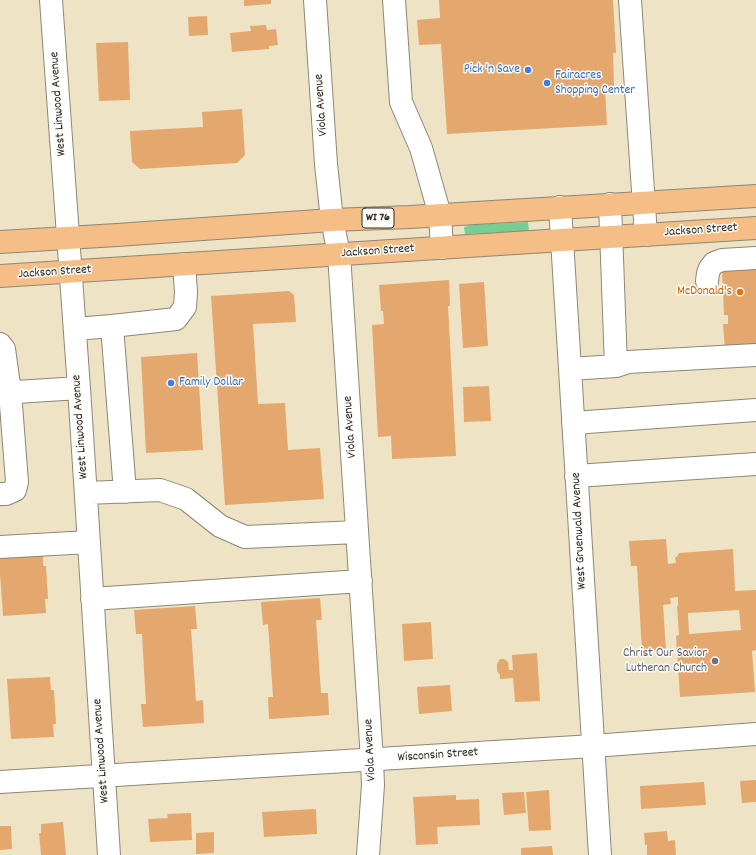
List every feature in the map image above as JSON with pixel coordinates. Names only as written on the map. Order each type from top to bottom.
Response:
[{"type":"main road","name":"WI 76","points":[[0,242],[332,220],[756,196]]},
{"type":"main road","name":"Jackson Street","points":[[0,276],[756,228]]},
{"type":"street","name":"West Linwood Avenue","points":[[52,0],[109,855]]},
{"type":"street","name":"Viola Avenue","points":[[315,0],[326,164],[332,220],[339,254],[372,760],[373,785],[368,855]]},
{"type":"street","points":[[394,0],[401,102],[421,148],[440,215],[442,248]]},
{"type":"street","points":[[630,0],[646,235]]},
{"type":"street","points":[[610,204],[616,366]]},
{"type":"street","name":"West Gruenwald Avenue","points":[[560,207],[600,855]]},
{"type":"street","points":[[707,281],[708,273],[714,262],[722,260],[756,258]]},
{"type":"street","points":[[75,329],[176,319],[185,307],[186,292],[184,264]]},
{"type":"street","points":[[112,326],[125,492]]},
{"type":"street","points":[[0,344],[4,349],[5,392],[17,482],[15,490],[6,494],[0,494]]},
{"type":"street","points":[[570,369],[616,366],[628,362],[756,355]]},
{"type":"street","points":[[616,366],[628,370],[756,362]]},
{"type":"street","points":[[5,392],[78,388]]},
{"type":"street","points":[[573,424],[756,410]]},
{"type":"street","points":[[576,476],[756,464]]},
{"type":"street","points":[[86,494],[160,490],[186,499],[220,526],[245,537],[357,532]]},
{"type":"street","points":[[0,547],[89,542]]},
{"type":"street","points":[[92,599],[360,581]]},
{"type":"street","name":"Wisconsin Street","points":[[0,776],[104,776],[593,746],[756,734]]},
{"type":"green space","points":[[528,222],[529,231],[465,234],[464,227],[471,225]]},
{"type":"building","points":[[244,0],[271,0],[271,4],[244,6]]},
{"type":"building","name":"Pick 'n Save","points":[[439,0],[613,0],[616,53],[613,53],[614,87],[605,88],[607,125],[447,134],[441,44],[419,45],[417,20],[440,18]]},
{"type":"building","points":[[207,16],[208,35],[189,36],[188,17]]},
{"type":"building","points":[[266,25],[267,30],[276,29],[278,45],[269,46],[269,49],[232,52],[230,33],[251,31],[250,26]]},
{"type":"building","points":[[128,42],[130,100],[99,101],[96,43]]},
{"type":"building","points":[[242,109],[245,155],[237,163],[140,169],[132,162],[130,131],[203,127],[202,112]]},
{"type":"building","name":"McDonald's","points":[[756,267],[756,348],[725,350],[723,324],[728,324],[728,315],[724,315],[722,269]]},
{"type":"building","points":[[449,280],[450,306],[448,306],[456,456],[392,459],[391,436],[378,437],[372,325],[384,324],[383,311],[381,311],[379,285]]},
{"type":"building","points":[[484,282],[488,346],[463,348],[459,284]]},
{"type":"building","points":[[289,291],[294,295],[296,322],[253,324],[258,404],[285,403],[288,450],[320,448],[324,499],[225,505],[211,296]]},
{"type":"building","points":[[197,353],[203,450],[146,453],[141,357]]},
{"type":"building","points":[[489,386],[491,421],[464,422],[463,387]]},
{"type":"building","points":[[666,539],[668,564],[676,563],[675,557],[677,557],[679,553],[733,549],[735,591],[756,590],[756,650],[752,651],[755,692],[680,697],[676,636],[679,635],[677,606],[678,597],[670,598],[671,604],[663,605],[666,649],[642,651],[637,566],[631,566],[629,541]],"holes":[[[739,610],[741,630],[689,634],[688,613]]]},
{"type":"building","points":[[43,554],[43,566],[46,566],[48,599],[45,599],[46,613],[3,616],[0,556]]},
{"type":"building","points":[[320,598],[322,620],[316,620],[321,693],[328,693],[329,715],[269,719],[268,697],[273,697],[268,624],[263,625],[261,602]]},
{"type":"building","points":[[195,606],[197,629],[191,629],[196,701],[203,700],[204,723],[143,727],[141,704],[146,704],[142,634],[136,634],[134,610]]},
{"type":"building","points":[[431,622],[433,659],[404,661],[402,624]]},
{"type":"building","points":[[537,653],[540,701],[515,702],[513,678],[500,679],[500,675],[497,671],[497,664],[500,659],[504,659],[508,662],[509,670],[513,670],[512,655]]},
{"type":"building","points":[[50,677],[51,690],[54,690],[56,724],[53,724],[54,737],[11,739],[7,679]]},
{"type":"building","points":[[450,685],[452,711],[419,714],[417,687]]},
{"type":"building","points":[[756,780],[756,802],[742,803],[740,781]]},
{"type":"building","points":[[704,782],[706,805],[641,809],[640,786]]},
{"type":"building","points":[[549,790],[551,830],[529,831],[526,792]]},
{"type":"building","points":[[524,792],[526,813],[504,815],[502,793]]},
{"type":"building","points":[[456,795],[456,800],[479,799],[480,825],[437,827],[438,844],[416,845],[413,797]]},
{"type":"building","points":[[316,809],[317,834],[264,837],[262,812]]},
{"type":"building","points":[[191,813],[192,840],[150,842],[148,819],[168,818],[167,814]]},
{"type":"building","points":[[63,822],[66,855],[41,855],[39,833],[41,833],[41,824]]},
{"type":"building","points":[[0,826],[11,826],[12,849],[0,850]]},
{"type":"building","points":[[667,831],[668,841],[675,840],[676,855],[647,855],[647,845],[645,845],[644,833]]},
{"type":"building","points":[[214,832],[214,853],[196,854],[196,833]]},
{"type":"building","points":[[552,846],[553,855],[521,855],[521,848]]},
{"type":"place","name":"Pick 'n Save","points":[[528,70]]},
{"type":"place","name":"Fairacres Shopping Center","points":[[547,83]]},
{"type":"place","name":"McDonald's","points":[[740,292]]},
{"type":"place","name":"Family Dollar","points":[[171,383]]},
{"type":"place","name":"Christ Our Savior Lutheran Church","points":[[715,661]]}]
